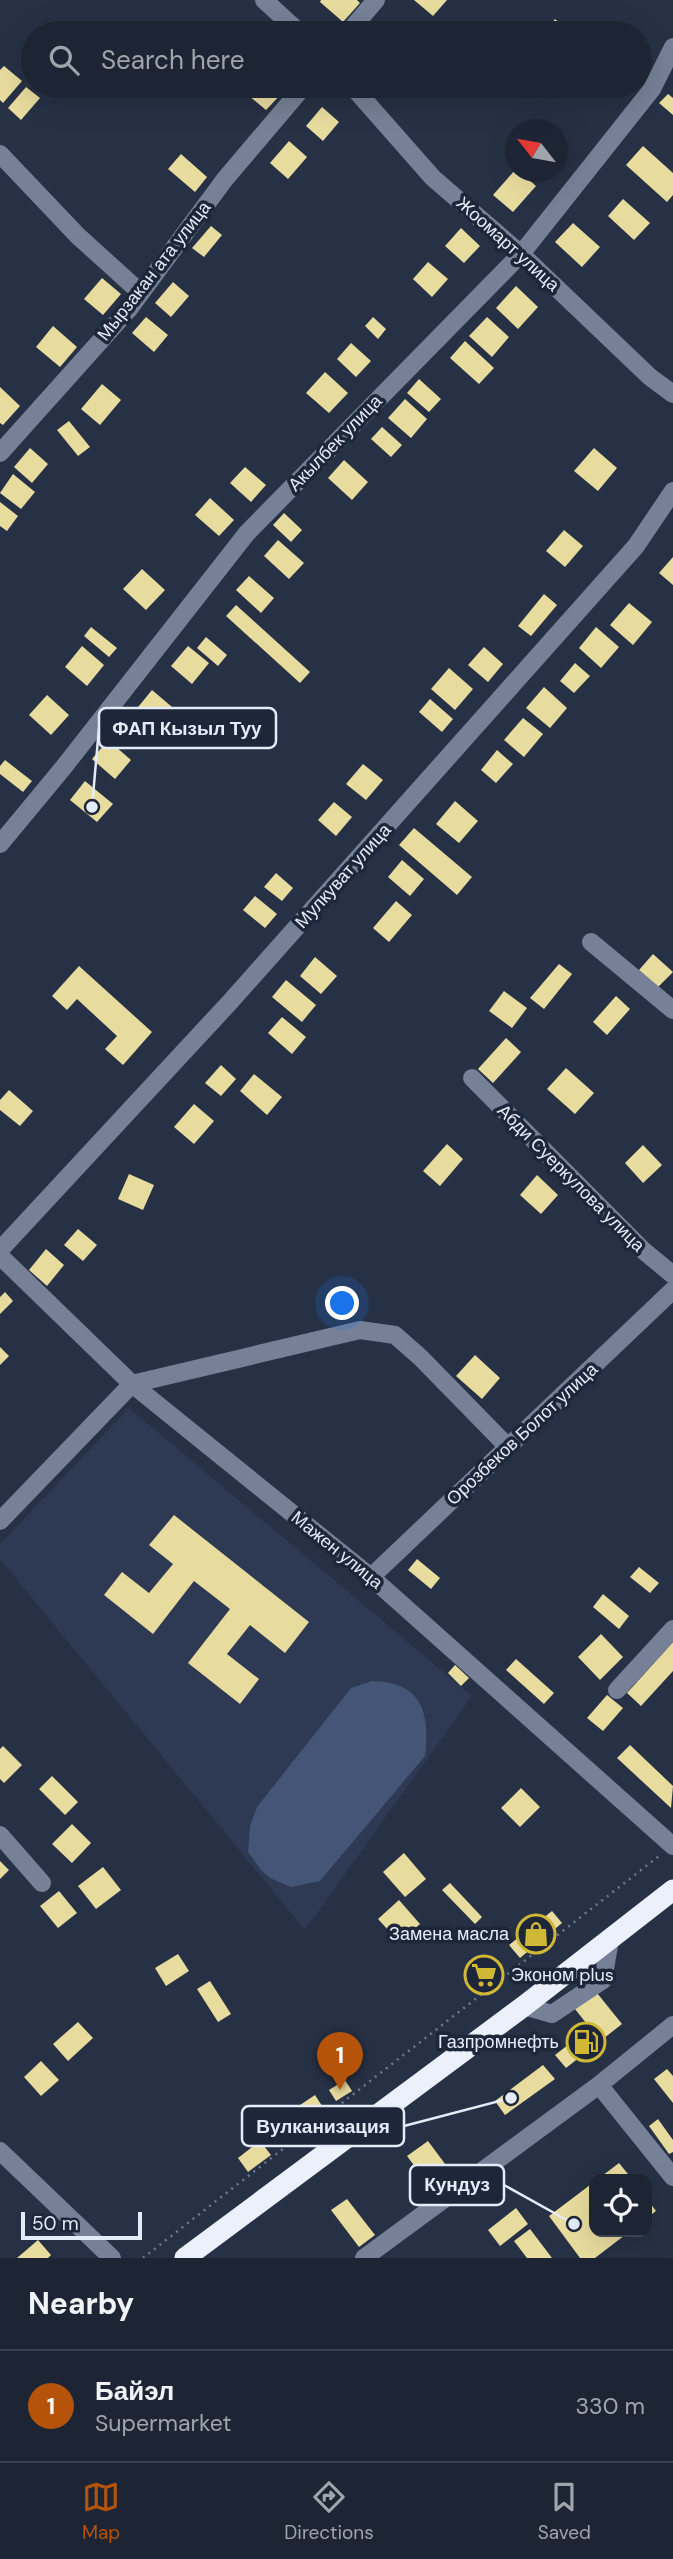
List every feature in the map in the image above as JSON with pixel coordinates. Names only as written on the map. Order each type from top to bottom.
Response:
[{"type":"highway","points":[[185,2258],[524,2006],[673,1890]]},
{"type":"street","points":[[264,0],[287,21]]},
{"type":"street","points":[[358,21],[376,0]]},
{"type":"street","name":"Акылбек улица","points":[[652,89],[673,47]]},
{"type":"street","name":"Мырзакан ата улица","points":[[0,453],[141,293],[225,179],[294,98]]},
{"type":"street","name":"Жоомарт улица","points":[[363,98],[433,178],[521,254],[650,377],[673,394]]},
{"type":"street","name":"Акылбек улица","points":[[0,844],[64,768],[247,533],[521,254],[645,98]]},
{"type":"street","points":[[0,155],[78,236],[141,293]]},
{"type":"street","name":"Мулкуват улица","points":[[0,1250],[230,1002],[627,557],[673,491]]},
{"type":"street","points":[[591,942],[673,1010]]},
{"type":"street","name":"Абди Суеркулова улица","points":[[472,1078],[643,1251],[673,1275]]},
{"type":"street","name":"Мажен улица","points":[[0,1256],[132,1384],[371,1577],[673,1845]]},
{"type":"street","name":"Орозбеков Болот улица","points":[[371,1577],[673,1290]]},
{"type":"street","points":[[0,1521],[132,1384],[359,1330],[395,1335],[508,1447]]},
{"type":"street","points":[[617,1690],[673,1629]]},
{"type":"street","points":[[0,1835],[42,1883]]},
{"type":"street","points":[[364,2258],[598,2085],[673,2025]]},
{"type":"street","points":[[598,2085],[673,2177]]},
{"type":"street","points":[[0,2151],[113,2258]]},
{"type":"path","points":[[143,2258],[673,1845]]},
{"type":"shaded area","points":[[129,1408],[472,1696],[305,1930],[0,1559],[0,1544]]},
{"type":"shaded area","points":[[372,1681],[402,1687],[419,1702],[426,1726],[425,1756],[320,1881],[291,1887],[270,1878],[248,1852],[250,1826],[257,1807],[351,1688]]},
{"type":"building","points":[[357,0],[360,3],[342,21],[320,2]]},
{"type":"building","points":[[414,0],[447,0],[433,16]]},
{"type":"building","points":[[4,66],[21,80],[3,103],[0,100],[0,70]]},
{"type":"building","points":[[21,93],[21,98],[40,98],[21,120],[8,108]]},
{"type":"building","points":[[668,94],[673,98],[673,115],[659,103]]},
{"type":"building","points":[[251,98],[277,98],[266,110]]},
{"type":"building","points":[[322,107],[339,122],[323,141],[306,126]]},
{"type":"building","points":[[289,141],[307,157],[288,179],[270,163]]},
{"type":"building","points":[[643,146],[673,173],[673,195],[667,202],[626,165]]},
{"type":"building","points":[[181,154],[207,177],[195,192],[168,169]]},
{"type":"building","points":[[505,181],[531,182],[536,186],[513,212],[493,195]]},
{"type":"building","points":[[623,199],[650,223],[634,240],[608,216]]},
{"type":"building","points":[[573,223],[600,247],[582,267],[555,242]]},
{"type":"building","points":[[211,226],[222,235],[204,257],[192,248]]},
{"type":"building","points":[[461,228],[480,246],[464,263],[445,246]]},
{"type":"building","points":[[428,262],[448,279],[432,297],[413,279]]},
{"type":"building","points":[[102,278],[121,294],[103,315],[84,299]]},
{"type":"building","points":[[173,282],[189,296],[171,317],[155,303]]},
{"type":"building","points":[[516,286],[538,307],[518,329],[496,308]]},
{"type":"building","points":[[146,317],[168,335],[154,352],[132,333]]},
{"type":"building","points":[[373,317],[386,329],[378,339],[365,326]]},
{"type":"building","points":[[487,317],[509,337],[492,357],[469,336]]},
{"type":"building","points":[[53,326],[77,347],[60,367],[36,347]]},
{"type":"building","points":[[465,341],[494,368],[479,384],[450,358]]},
{"type":"building","points":[[351,343],[371,361],[356,377],[337,359]]},
{"type":"building","points":[[325,372],[348,393],[329,413],[306,393]]},
{"type":"building","points":[[419,379],[441,399],[429,412],[407,393]]},
{"type":"building","points":[[102,384],[121,400],[100,425],[81,409]]},
{"type":"building","points":[[0,387],[20,406],[3,425],[0,423]]},
{"type":"building","points":[[405,399],[427,419],[411,438],[388,418]]},
{"type":"building","points":[[69,421],[90,447],[78,456],[57,430]]},
{"type":"building","points":[[382,427],[402,445],[391,457],[371,439]]},
{"type":"building","points":[[30,448],[48,464],[32,483],[14,467]]},
{"type":"building","points":[[594,448],[617,468],[598,491],[574,471]]},
{"type":"building","points":[[344,460],[368,482],[352,500],[328,478]]},
{"type":"building","points":[[245,467],[266,485],[251,502],[230,483]]},
{"type":"building","points":[[13,474],[35,492],[21,509],[0,493]]},
{"type":"building","points":[[210,498],[234,520],[219,536],[195,515]]},
{"type":"building","points":[[0,502],[18,516],[7,531],[0,526]]},
{"type":"building","points":[[284,513],[302,530],[291,542],[273,525]]},
{"type":"building","points":[[564,530],[583,546],[565,567],[546,551]]},
{"type":"building","points":[[278,540],[304,563],[289,579],[264,556]]},
{"type":"building","points":[[673,557],[673,585],[659,573]]},
{"type":"building","points":[[142,569],[165,590],[146,610],[123,589]]},
{"type":"building","points":[[249,576],[274,598],[261,613],[236,590]]},
{"type":"building","points":[[544,594],[557,605],[531,636],[518,626]]},
{"type":"building","points":[[629,603],[652,622],[633,645],[610,625]]},
{"type":"building","points":[[236,605],[310,672],[300,683],[226,616]]},
{"type":"building","points":[[91,627],[117,648],[109,657],[84,636]]},
{"type":"building","points":[[596,627],[619,647],[601,668],[579,648]]},
{"type":"building","points":[[206,637],[227,655],[218,666],[197,648]]},
{"type":"building","points":[[82,646],[104,665],[87,686],[65,667]]},
{"type":"building","points":[[188,646],[209,663],[192,684],[171,666]]},
{"type":"building","points":[[484,647],[503,664],[488,682],[468,665]]},
{"type":"building","points":[[575,663],[590,676],[574,693],[560,681]]},
{"type":"building","points":[[449,668],[473,689],[455,710],[431,689]]},
{"type":"building","points":[[544,687],[567,708],[550,728],[526,708]]},
{"type":"building","points":[[152,690],[178,712],[159,733],[134,712]]},
{"type":"building","points":[[47,695],[69,715],[51,735],[29,715]]},
{"type":"building","points":[[430,699],[453,719],[442,732],[419,712]]},
{"type":"building","points":[[523,718],[543,734],[524,757],[504,740]]},
{"type":"building","points":[[108,740],[131,760],[115,779],[92,759]]},
{"type":"building","points":[[497,750],[513,764],[496,783],[481,770]]},
{"type":"building","points":[[5,760],[32,781],[23,792],[0,774],[0,766]]},
{"type":"building","points":[[363,764],[383,780],[366,800],[346,784]]},
{"type":"building","points":[[85,781],[113,804],[97,822],[70,800]]},
{"type":"building","points":[[455,801],[478,821],[459,843],[436,824]]},
{"type":"building","points":[[334,802],[352,817],[336,836],[318,820]]},
{"type":"building","points":[[414,828],[472,877],[457,895],[399,845]]},
{"type":"building","points":[[402,860],[424,879],[410,896],[388,877]]},
{"type":"building","points":[[276,873],[293,888],[282,901],[264,887]]},
{"type":"building","points":[[255,896],[277,914],[265,928],[243,910]]},
{"type":"building","points":[[396,901],[412,915],[389,942],[373,928]]},
{"type":"building","points":[[653,954],[673,972],[658,987],[639,970]]},
{"type":"building","points":[[315,957],[337,976],[321,994],[300,976]]},
{"type":"building","points":[[559,964],[572,974],[544,1009],[530,998]]},
{"type":"building","points":[[79,966],[152,1032],[123,1065],[105,1049],[117,1036],[77,999],[67,1010],[52,996]]},
{"type":"building","points":[[286,980],[316,1005],[302,1022],[272,997]]},
{"type":"building","points":[[504,991],[527,1008],[512,1028],[489,1011]]},
{"type":"building","points":[[616,996],[630,1009],[607,1035],[593,1022]]},
{"type":"building","points":[[282,1017],[306,1037],[292,1054],[268,1033]]},
{"type":"building","points":[[506,1038],[521,1052],[493,1083],[478,1069]]},
{"type":"building","points":[[221,1065],[236,1079],[221,1096],[205,1083]]},
{"type":"building","points":[[566,1068],[594,1093],[575,1114],[547,1089]]},
{"type":"building","points":[[254,1074],[282,1097],[267,1115],[240,1091]]},
{"type":"building","points":[[9,1090],[33,1111],[20,1126],[0,1110],[0,1100]]},
{"type":"building","points":[[194,1104],[214,1121],[194,1144],[174,1127]]},
{"type":"building","points":[[447,1144],[463,1159],[440,1186],[423,1171]]},
{"type":"building","points":[[643,1145],[662,1165],[643,1183],[625,1163]]},
{"type":"building","points":[[129,1174],[154,1185],[143,1210],[118,1199]]},
{"type":"building","points":[[537,1175],[558,1195],[541,1214],[520,1195]]},
{"type":"building","points":[[78,1229],[97,1245],[83,1261],[64,1245]]},
{"type":"building","points":[[46,1249],[64,1265],[47,1286],[29,1270]]},
{"type":"building","points":[[5,1292],[13,1301],[0,1314],[0,1297]]},
{"type":"building","points":[[0,1347],[9,1356],[0,1365]]},
{"type":"building","points":[[475,1355],[500,1378],[482,1399],[456,1376]]},
{"type":"building","points":[[174,1515],[309,1622],[285,1653],[250,1625],[227,1654],[259,1679],[240,1704],[188,1663],[230,1609],[194,1581],[153,1634],[104,1595],[122,1572],[149,1593],[173,1564],[149,1545]]},
{"type":"building","points":[[417,1559],[440,1578],[431,1589],[408,1570]]},
{"type":"building","points":[[639,1567],[659,1583],[650,1593],[630,1577]]},
{"type":"building","points":[[603,1594],[629,1616],[619,1629],[593,1607]]},
{"type":"building","points":[[601,1634],[623,1657],[600,1680],[578,1657]]},
{"type":"building","points":[[673,1642],[673,1671],[641,1706],[627,1693]]},
{"type":"building","points":[[516,1659],[554,1693],[544,1704],[506,1670]]},
{"type":"building","points":[[455,1665],[469,1678],[461,1686],[448,1673]]},
{"type":"building","points":[[607,1695],[623,1708],[603,1731],[587,1718]]},
{"type":"building","points":[[630,1745],[673,1786],[671,1808],[617,1758]]},
{"type":"building","points":[[3,1746],[22,1765],[4,1783],[0,1779],[0,1749]]},
{"type":"building","points":[[52,1776],[78,1802],[65,1815],[39,1789]]},
{"type":"building","points":[[521,1788],[540,1807],[520,1827],[501,1808]]},
{"type":"building","points":[[72,1824],[91,1843],[72,1863],[52,1844]]},
{"type":"building","points":[[404,1853],[426,1879],[405,1897],[383,1872]]},
{"type":"building","points":[[0,1861],[9,1870],[0,1879]]},
{"type":"building","points":[[103,1867],[121,1890],[96,1909],[78,1886]]},
{"type":"building","points":[[450,1883],[482,1917],[475,1924],[442,1890]]},
{"type":"building","points":[[59,1891],[77,1913],[58,1928],[40,1906]]},
{"type":"building","points":[[399,1900],[420,1924],[399,1942],[378,1919]]},
{"type":"building","name":"Замена масла","points":[[552,1911],[562,1923],[520,1958],[509,1945]]},
{"type":"building","points":[[178,1954],[189,1971],[166,1986],[155,1968]]},
{"type":"building","points":[[491,1959],[501,1971],[479,1990],[469,1977]]},
{"type":"building","points":[[210,1981],[231,2014],[218,2022],[197,1989]]},
{"type":"building","name":"Газпромнефть","points":[[597,1993],[622,2024],[566,2068],[555,2055],[590,2028],[575,2009]]},
{"type":"building","points":[[78,2022],[93,2038],[68,2061],[53,2044]]},
{"type":"building","points":[[41,2061],[59,2080],[41,2096],[24,2077]]},
{"type":"building","points":[[543,2065],[555,2079],[505,2115],[495,2101]]},
{"type":"building","points":[[667,2069],[673,2076],[673,2103],[654,2079]]},
{"type":"building","points":[[345,2080],[352,2091],[336,2101],[329,2090]]},
{"type":"building","points":[[315,2095],[324,2109],[302,2123],[294,2109]]},
{"type":"building","points":[[658,2119],[673,2140],[673,2152],[669,2154],[649,2126]]},
{"type":"building","points":[[260,2141],[271,2155],[248,2172],[238,2158]]},
{"type":"building","points":[[428,2141],[457,2180],[436,2195],[407,2156]]},
{"type":"building","points":[[619,2163],[628,2174],[605,2174]]},
{"type":"building","points":[[589,2186],[589,2237],[622,2237],[595,2258],[580,2258],[549,2216]]},
{"type":"building","points":[[347,2199],[375,2235],[359,2247],[331,2210]]},
{"type":"building","points":[[516,2208],[528,2224],[500,2246],[488,2230]]},
{"type":"building","points":[[530,2229],[552,2258],[527,2258],[514,2241]]},
{"type":"building","points":[[38,2240],[51,2255],[48,2258],[17,2258]]},
{"type":"place","name":"ФАП Кызыл Туу","points":[[92,807]]},
{"type":"place","name":"Замена масла","points":[[536,1934]]},
{"type":"place","name":"Эконом plus","points":[[484,1975]]},
{"type":"place","name":"Газпромнефть","points":[[586,2042]]},
{"type":"place","name":"Байэл","points":[[340,2090]]},
{"type":"place","name":"Вулканизация","points":[[511,2098]]},
{"type":"place","name":"Кундуз","points":[[574,2224]]}]
